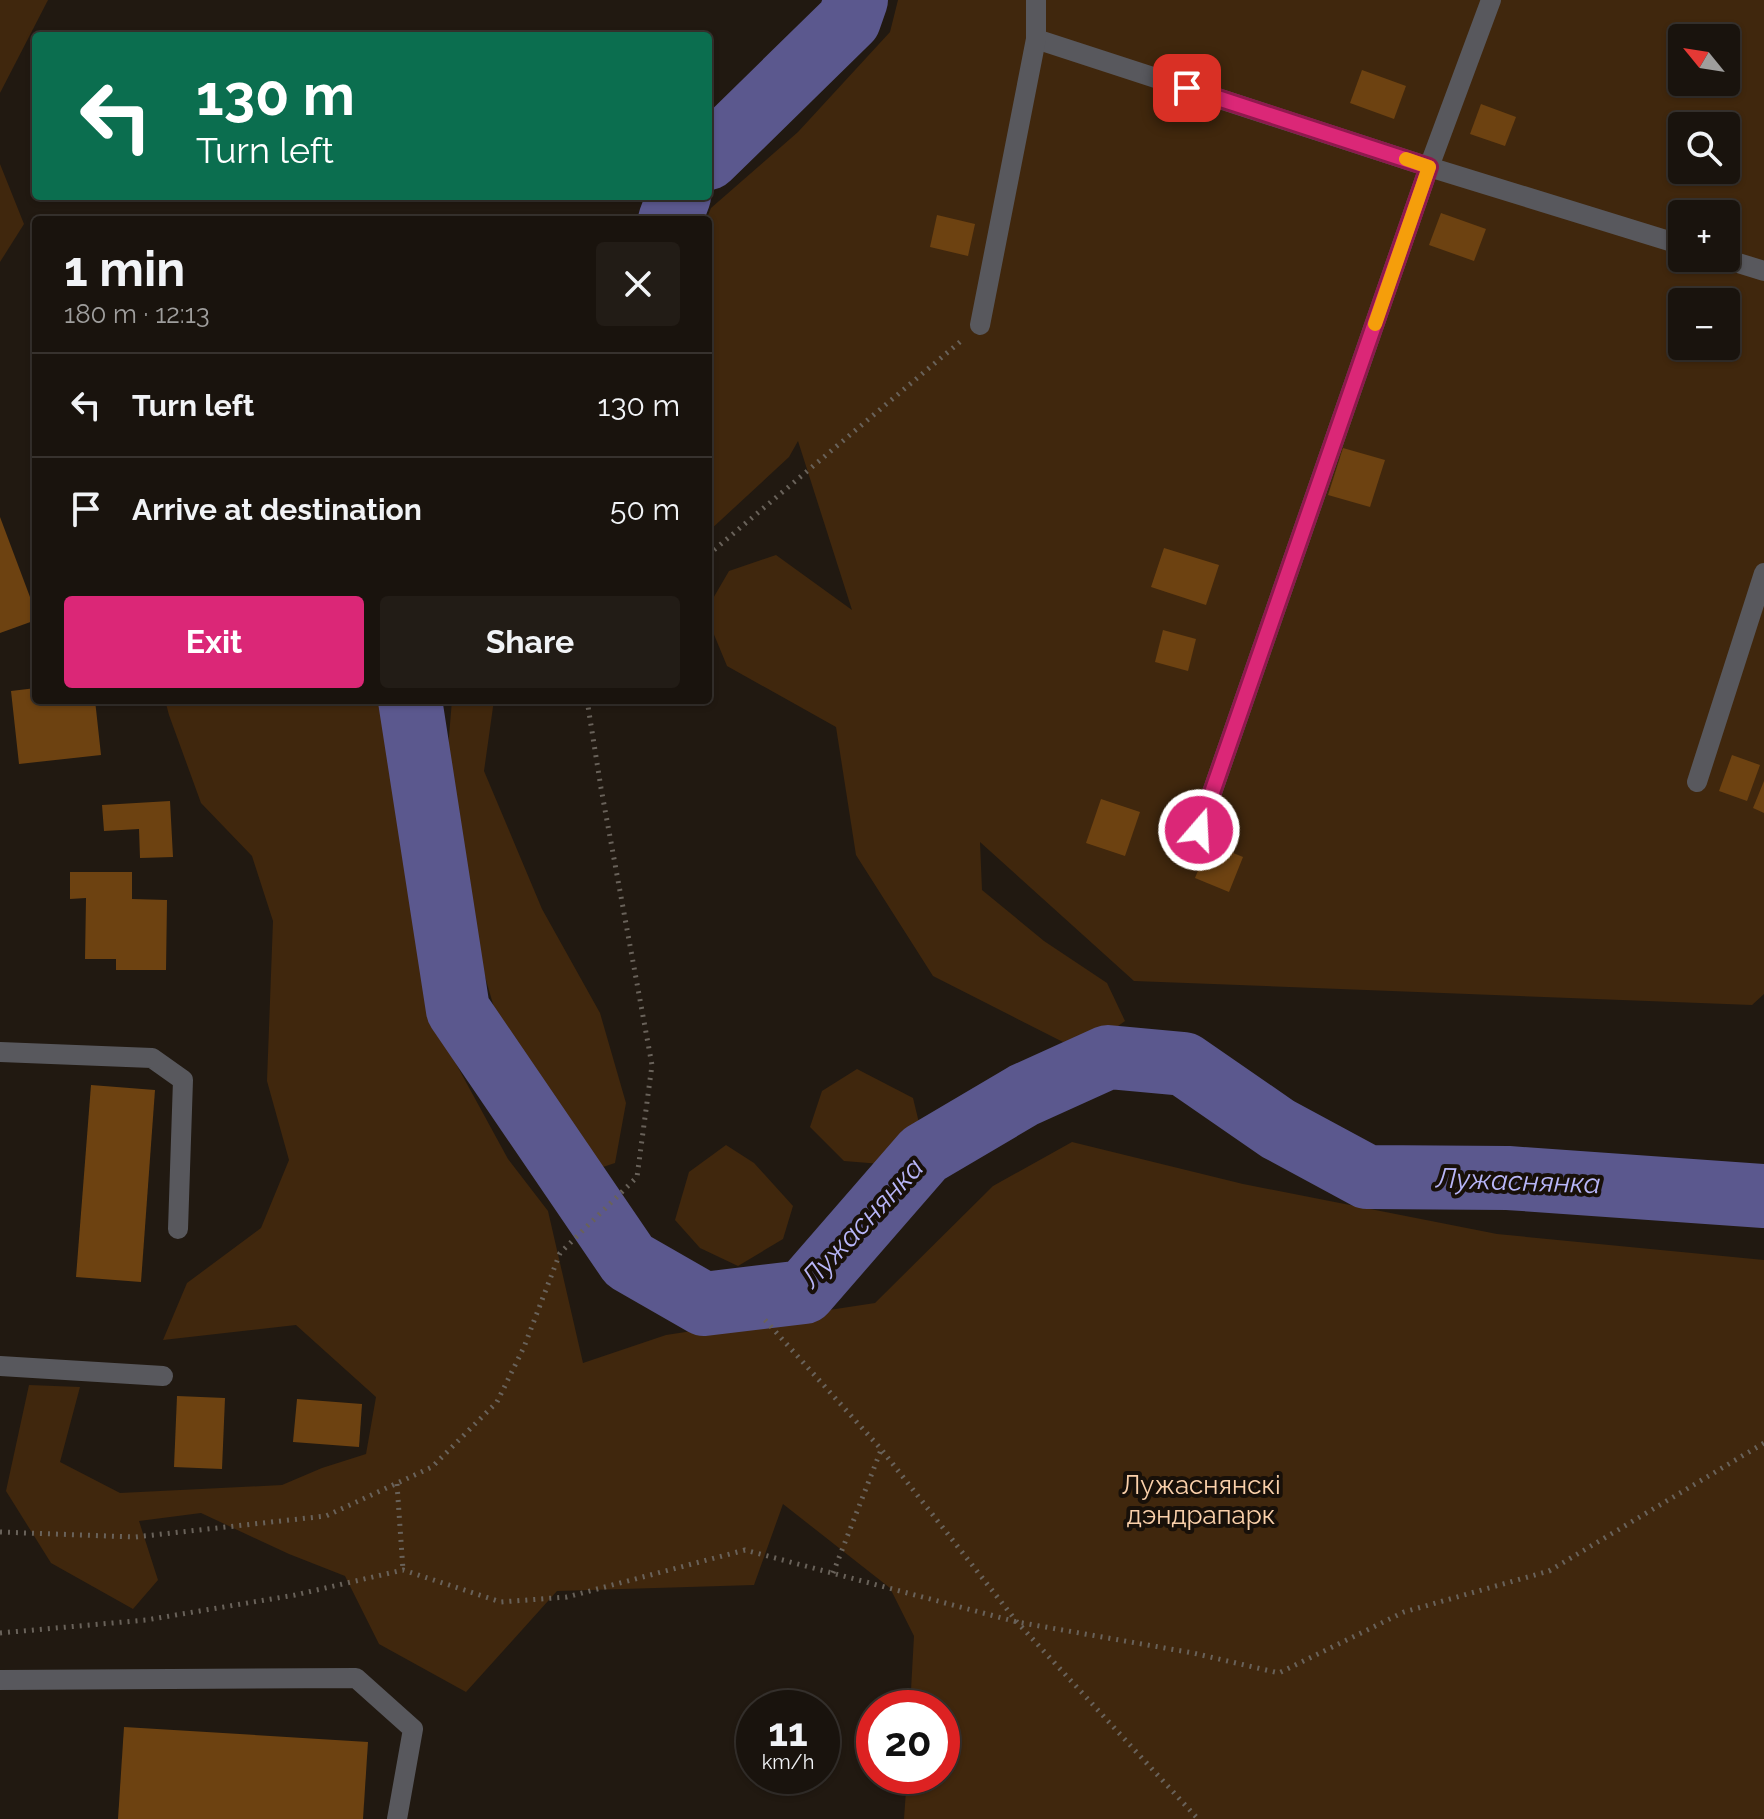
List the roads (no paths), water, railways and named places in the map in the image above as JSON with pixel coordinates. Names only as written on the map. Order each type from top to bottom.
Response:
[{"type":"lane","points":[[980,325],[1036,39],[1036,0]]},
{"type":"lane","points":[[1199,830],[1429,167],[1491,0]]},
{"type":"lane","points":[[1036,39],[1429,167],[1668,241]]},
{"type":"lane","points":[[1740,264],[1764,271]]},
{"type":"lane","points":[[1697,782],[1764,573]]},
{"type":"lane","points":[[0,1052],[152,1058],[183,1080],[178,1229]]},
{"type":"lane","points":[[0,1366],[163,1376]]},
{"type":"lane","points":[[0,1680],[356,1678],[413,1729],[397,1819]]},
{"type":"waterway","name":"Лужаснянка","points":[[712,154],[849,20],[856,0]]},
{"type":"waterway","name":"Лужаснянка","points":[[672,216],[678,200]]},
{"type":"waterway","name":"Лужаснянка","points":[[411,704],[458,1010],[629,1261],[704,1304],[804,1292],[924,1154],[1024,1095],[1108,1057],[1184,1064],[1278,1129],[1367,1177],[1508,1178],[1764,1196]]},
{"type":"park label","name":"Лужаснянскі дэндрапарк","points":[[1201,1500]]}]
